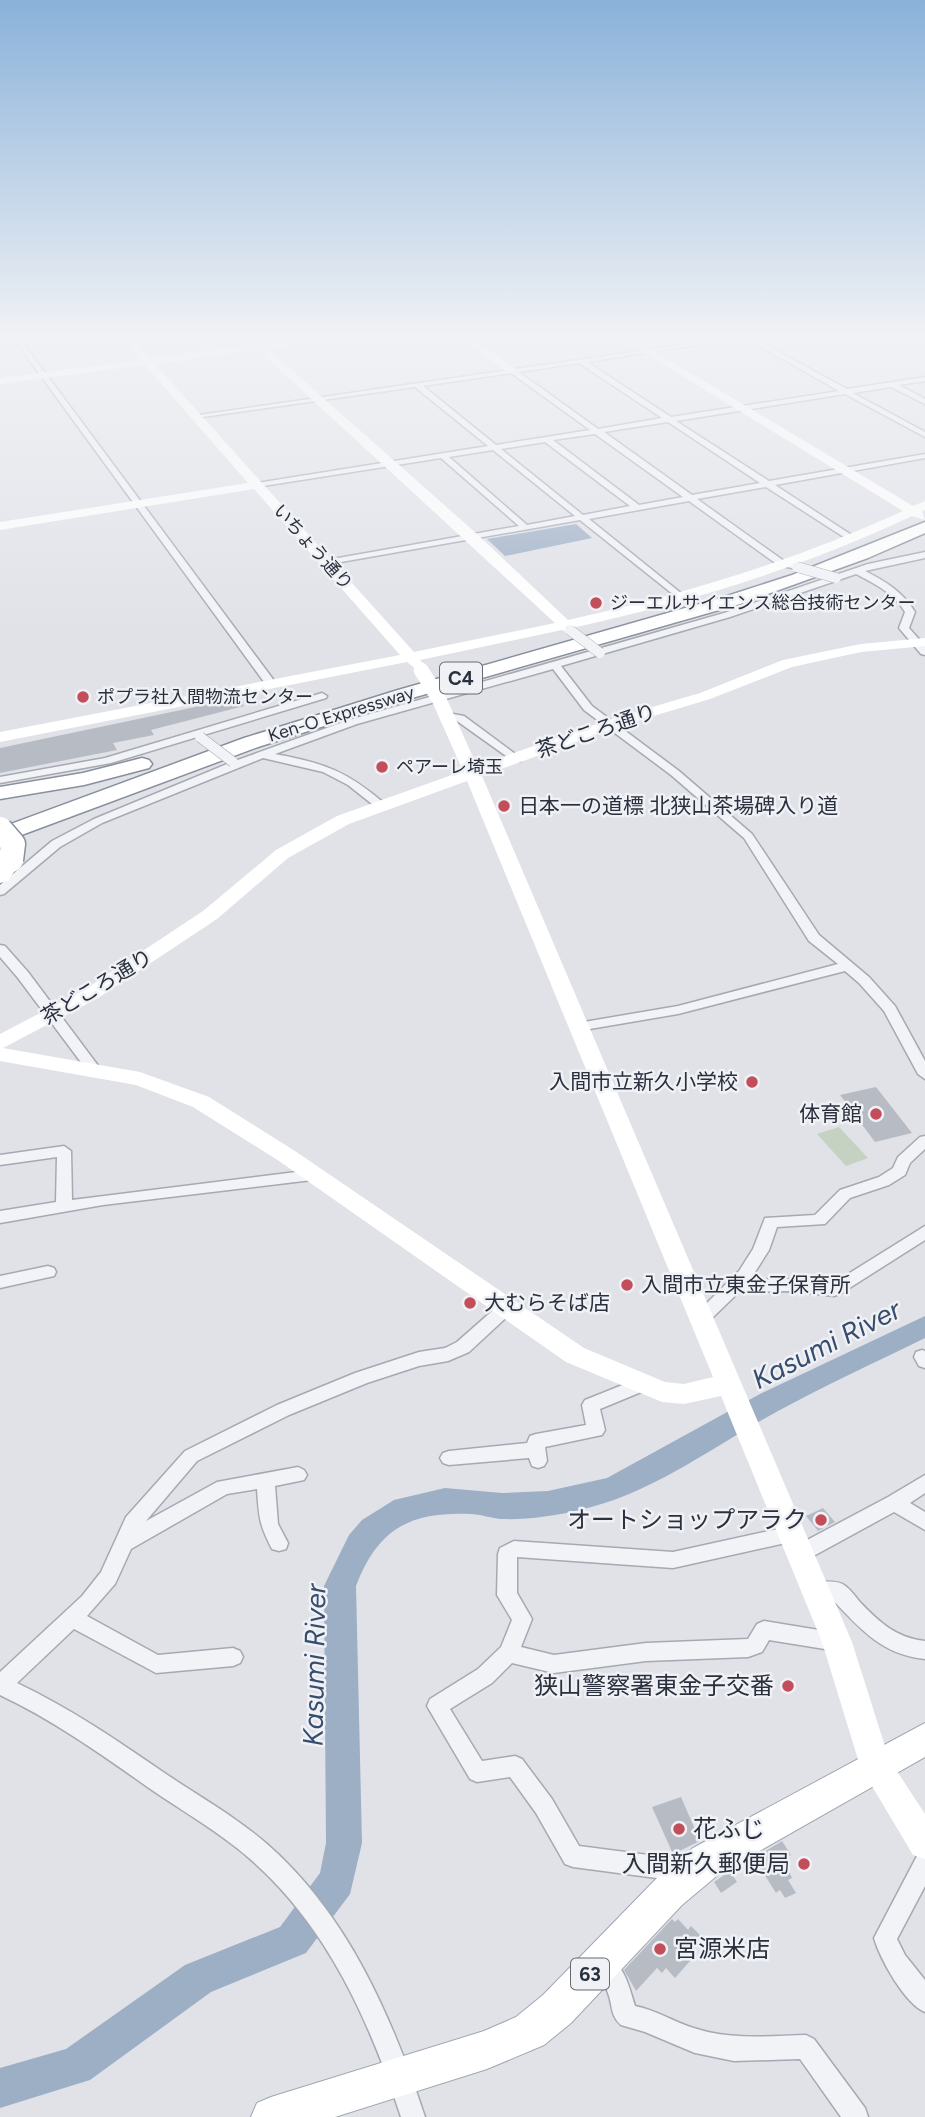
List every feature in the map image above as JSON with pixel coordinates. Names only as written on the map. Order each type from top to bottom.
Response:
[{"type":"highway","name":"Ken-O Expressway","points":[[0,828],[184,756],[720,604],[832,566],[921,516]]},
{"type":"highway","name":"Ken-O Expressway","points":[[0,836],[296,723]]},
{"type":"highway","points":[[0,793],[120,770],[296,723]]},
{"type":"highway","points":[[4,863],[97,803],[156,777],[296,723]]},
{"type":"highway","points":[[0,828],[13,844],[4,863]]},
{"type":"main road","name":"63","points":[[271,2117],[487,2050],[530,2031],[558,2009],[669,1892],[693,1872],[749,1835],[925,1739]]},
{"type":"street","points":[[90,438],[271,684]]},
{"type":"street","name":"いちょう通り","points":[[215,438],[416,664],[448,716],[837,1642],[876,1766],[925,1843]]},
{"type":"street","points":[[361,438],[568,628],[600,653]]},
{"type":"street","points":[[483,438],[679,596]]},
{"type":"street","points":[[0,526],[554,438]]},
{"type":"street","points":[[606,438],[781,563],[836,578]]},
{"type":"street","points":[[699,438],[850,538]]},
{"type":"street","points":[[791,438],[921,516]]},
{"type":"street","points":[[546,439],[637,507]]},
{"type":"street","points":[[442,455],[525,527]]},
{"type":"street","points":[[327,563],[925,456]]},
{"type":"street","points":[[0,737],[271,684],[416,664],[568,628],[679,596],[921,516]]},
{"type":"street","points":[[0,891],[39,856],[77,832],[234,763],[353,722],[600,653],[857,571],[925,555]]},
{"type":"street","points":[[857,571],[890,589],[905,604],[910,612],[904,628],[921,646]]},
{"type":"street","name":"茶どころ通り","points":[[0,1042],[53,1016],[187,931],[282,854],[317,832],[381,806],[611,724],[705,696],[788,663],[861,648],[921,646]]},
{"type":"street","points":[[555,665],[588,708],[675,773],[748,836],[814,939],[847,966],[890,1009],[925,1074]]},
{"type":"street","points":[[0,780],[107,761],[322,696]]},
{"type":"street","points":[[448,716],[460,718],[517,759]]},
{"type":"street","points":[[199,735],[234,763]]},
{"type":"street","points":[[262,754],[332,769],[354,781],[381,806]]},
{"type":"street","points":[[0,949],[94,1070]]},
{"type":"street","points":[[579,1027],[678,1010],[847,966]]},
{"type":"street","points":[[0,1054],[140,1079],[201,1102],[575,1355],[640,1385],[662,1392],[684,1394],[732,1389]]},
{"type":"street","points":[[702,1318],[735,1286],[766,1244],[771,1222],[819,1220],[845,1194],[884,1181],[900,1171],[903,1161],[925,1141]]},
{"type":"street","points":[[0,1160],[64,1151],[64,1205]]},
{"type":"street","points":[[0,1217],[64,1205],[312,1175]]},
{"type":"street","points":[[735,1286],[790,1285],[834,1290],[925,1232]]},
{"type":"street","points":[[0,1282],[48,1272]]},
{"type":"street","points":[[413,2117],[400,2077],[370,2008],[324,1929],[272,1864],[220,1819],[49,1707],[0,1685],[23,1660],[74,1619],[108,1578],[133,1523],[191,1456],[236,1432],[361,1378],[455,1350],[505,1309]]},
{"type":"street","points":[[449,1458],[538,1456],[536,1441],[596,1430],[591,1405],[640,1385]]},
{"type":"street","points":[[124,1543],[209,1492],[298,1475]]},
{"type":"street","points":[[265,1480],[269,1525],[279,1543]]},
{"type":"street","points":[[693,1872],[573,1856],[544,1806],[515,1766],[477,1772],[437,1706],[485,1676],[509,1653],[522,1619],[507,1595],[507,1554],[514,1549],[673,1560],[796,1544],[895,1503],[925,1483]]},
{"type":"street","points":[[895,1503],[925,1522]]},
{"type":"street","points":[[816,1591],[837,1591],[888,1641],[901,1648],[925,1650]]},
{"type":"street","points":[[74,1619],[156,1664],[233,1657]]},
{"type":"street","points":[[509,1653],[554,1664],[646,1652],[748,1648],[755,1646],[764,1630],[837,1642]]},
{"type":"street","points":[[925,1864],[885,1938],[896,1964],[913,1980],[925,2000]]},
{"type":"street","points":[[600,1964],[619,1986],[623,2011],[629,2017],[646,2020],[695,2041],[734,2049],[806,2047],[856,2117]]},
{"type":"green space","points":[[839,1127],[868,1158],[846,1166],[817,1134]]},
{"type":"water","points":[[576,524],[592,538],[505,556],[487,539]]},
{"type":"building","points":[[238,698],[244,706],[151,730],[154,735],[113,743],[117,750],[0,773],[0,748]]},
{"type":"building","name":"体育館","points":[[876,1087],[912,1133],[875,1142],[840,1095]]},
{"type":"building","name":"オートショップアラク","points":[[823,1508],[835,1522],[818,1531],[806,1516]]},
{"type":"building","name":"花ふじ","points":[[681,1797],[700,1841],[673,1854],[652,1807]]},
{"type":"building","points":[[782,1841],[791,1855],[783,1859],[792,1878],[788,1880],[796,1893],[785,1898],[780,1890],[776,1893],[754,1858]]},
{"type":"building","points":[[730,1871],[737,1882],[721,1893],[714,1882]]},
{"type":"building","name":"宮源米店","points":[[672,1919],[675,1922],[678,1919],[688,1930],[691,1926],[701,1936],[685,1954],[691,1960],[675,1978],[666,1968],[662,1973],[657,1968],[636,1991],[624,1970]]},
{"type":"waterway","name":"Kasumi River","points":[[0,2088],[76,2066],[198,1978],[293,1940],[337,1881],[344,1843],[340,1586],[360,1544],[387,1517],[404,1509],[445,1501],[470,1501],[498,1506],[532,1505],[608,1490],[622,1485],[770,1402],[925,1326]]},
{"type":"place","name":"ジーエルサイエンス総合技術センター","points":[[596,603]]},
{"type":"place","name":"ポプラ社入間物流センター","points":[[83,697]]},
{"type":"place","name":"ペアーレ埼玉","points":[[382,767]]},
{"type":"place","name":"日本一の道標 北狭山茶場碑入り道","points":[[504,806]]},
{"type":"place","name":"入間市立新久小学校","points":[[752,1082]]},
{"type":"place","name":"体育館","points":[[876,1114]]},
{"type":"place","name":"入間市立東金子保育所","points":[[627,1285]]},
{"type":"place","name":"大むらそば店","points":[[470,1303]]},
{"type":"place","name":"オートショップアラク","points":[[821,1520]]},
{"type":"place","name":"狭山警察署東金子交番","points":[[788,1686]]},
{"type":"place","name":"花ふじ","points":[[679,1829]]},
{"type":"place","name":"入間新久郵便局","points":[[804,1864]]},
{"type":"place","name":"宮源米店","points":[[660,1949]]}]
